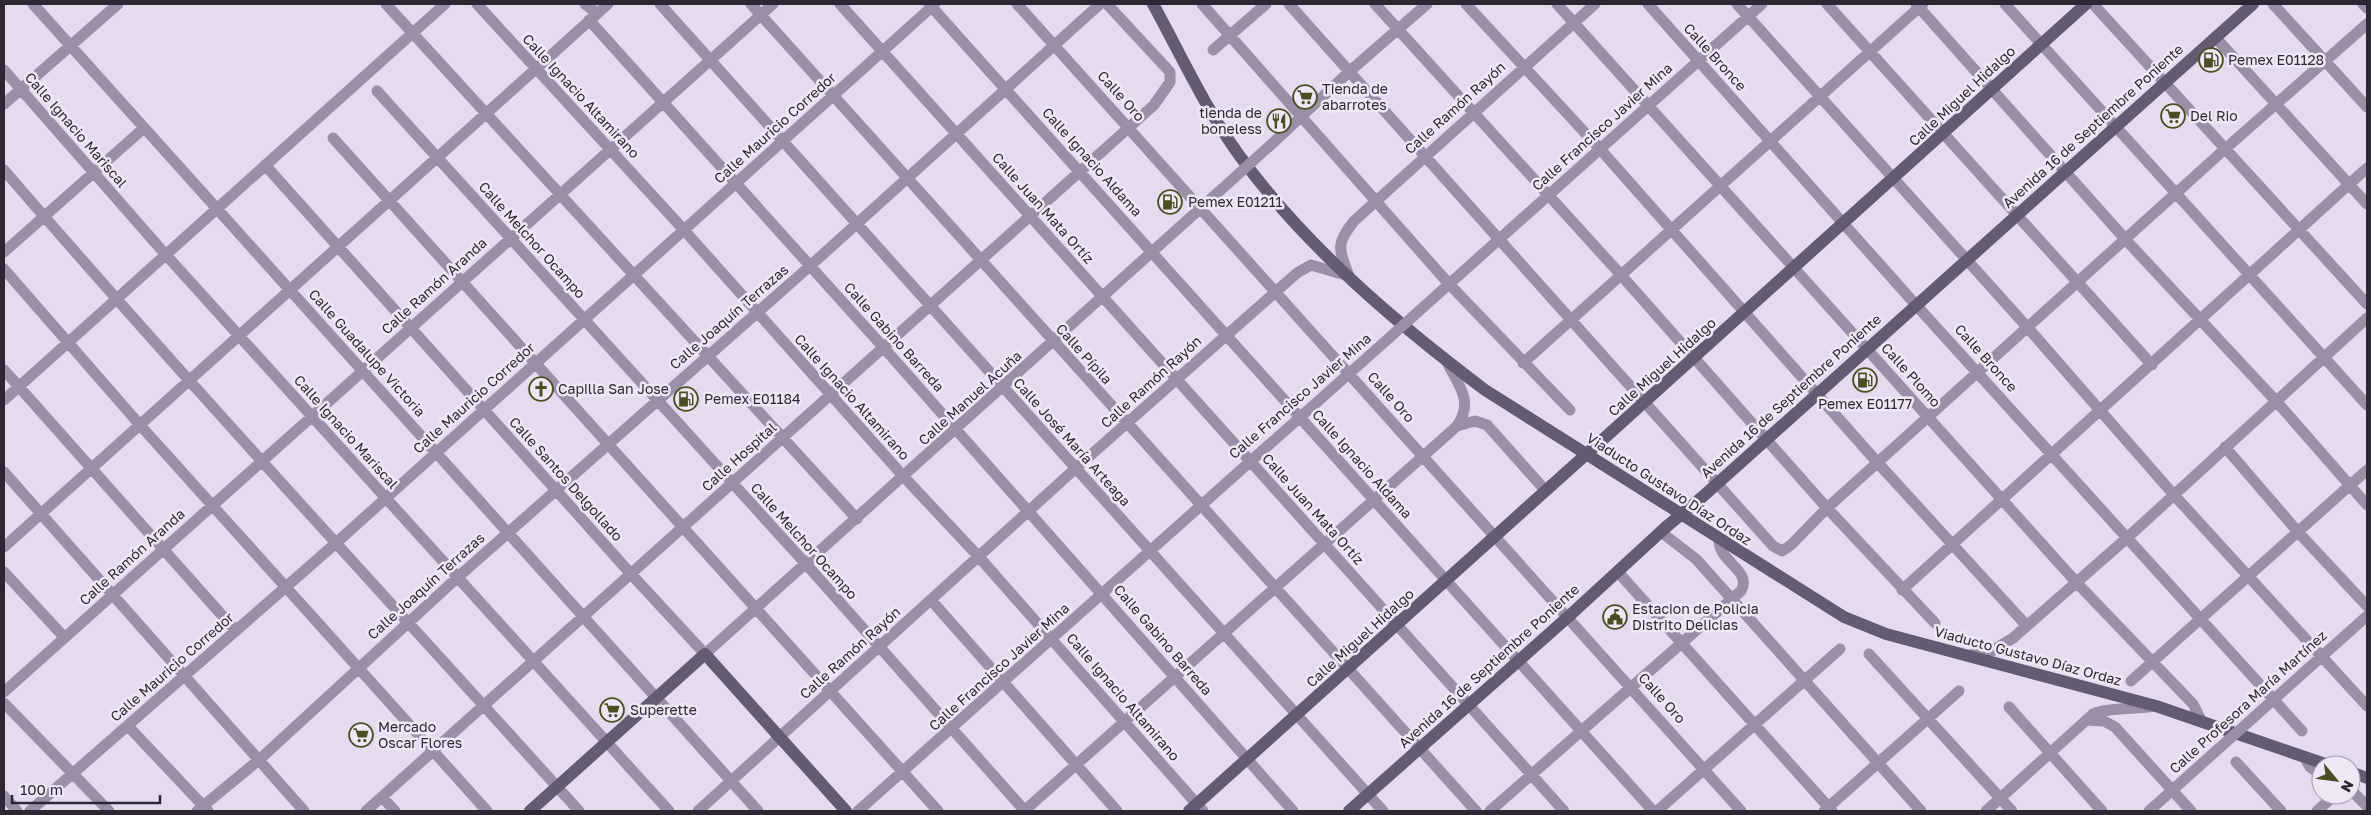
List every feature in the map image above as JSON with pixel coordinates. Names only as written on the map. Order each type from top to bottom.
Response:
[{"type":"main road","name":"Viaducto Gustavo Díaz Ordaz","points":[[1153,4],[1219,126],[1239,155],[1300,227],[1349,276],[1446,360],[1485,390],[1844,617],[1886,634],[2156,706],[2311,759]]},
{"type":"main road","name":"Calle Miguel Hidalgo","points":[[1196,809],[1247,759],[1794,270],[2086,4]]},
{"type":"main road","name":"Avenida 16 de Septiembre Poniente","points":[[1350,811],[1664,529],[1767,440],[2065,170],[2253,4]]},
{"type":"main road","name":"Calle Manuel Acuña","points":[[530,811],[705,654]]},
{"type":"main road","name":"Calle Santos Delgollado","points":[[705,654],[846,811]]},
{"type":"street","name":"Calle Guadalupe Victoria","points":[[33,4],[758,811]]},
{"type":"street","points":[[4,104],[118,4]]},
{"type":"street","points":[[386,4],[857,519]]},
{"type":"street","points":[[4,400],[66,342],[166,255],[445,4]]},
{"type":"street","name":"Calle Ignacio Altamirano","points":[[477,4],[684,230],[904,477],[979,556],[1124,722],[1196,809]]},
{"type":"street","name":"Calle Gabino Barreda","points":[[585,4],[593,17],[735,184],[1103,594],[1293,811]]},
{"type":"street","points":[[4,547],[608,4]]},
{"type":"street","name":"Calle José María Arteaga","points":[[660,4],[1383,811]]},
{"type":"street","name":"Calle Pípila","points":[[751,4],[982,260],[1053,343],[1127,423],[1199,506],[1476,811]]},
{"type":"street","name":"Calle Ramón Aranda","points":[[4,692],[460,282],[773,4]]},
{"type":"street","name":"Calle Juan Mata Ortíz","points":[[840,4],[1324,543],[1396,626],[1564,811]]},
{"type":"street","name":"Calle Oro","points":[[1017,4],[1201,209],[1277,290],[1741,811]]},
{"type":"street","name":"Calle Joaquín Terrazas","points":[[203,810],[458,577],[810,266],[957,134],[1054,43],[1100,4]]},
{"type":"street","name":"Calle Hospital","points":[[366,811],[684,528],[1154,104],[1170,82],[1170,72],[1107,4]]},
{"type":"street","points":[[1202,4],[1449,284],[1570,410]]},
{"type":"street","points":[[1213,50],[1266,4]]},
{"type":"street","points":[[1289,4],[1647,402],[1773,546],[1782,551],[1791,545],[1827,508],[1877,462],[2275,104],[2367,24]]},
{"type":"street","points":[[1375,4],[1549,194],[1827,508],[1935,623]]},
{"type":"street","name":"Calle Manuel Acuña","points":[[705,654],[1104,298],[1350,71],[1427,4]]},
{"type":"street","points":[[1466,4],[1672,229],[1951,545],[2027,626]]},
{"type":"street","name":"Calle Plomo","points":[[1557,4],[2076,582],[2193,704],[2202,722]]},
{"type":"street","name":"Calle Ramón Rayón","points":[[1349,276],[1339,248],[1341,238],[1354,221],[1595,4]]},
{"type":"street","name":"Calle Bronce","points":[[1648,4],[1916,305],[2054,454],[2302,732]]},
{"type":"street","points":[[1737,4],[2102,411],[2174,495],[2367,706]]},
{"type":"street","name":"Calle Francisco Javier Mina","points":[[858,811],[1053,640],[1199,506],[1762,4]]},
{"type":"street","points":[[1827,4],[2152,365]]},
{"type":"street","points":[[2005,4],[2367,406]]},
{"type":"street","points":[[2093,4],[2367,304]]},
{"type":"street","points":[[2273,4],[2367,107]]},
{"type":"street","points":[[2363,4],[2367,8]]},
{"type":"street","name":"Calle Mauricio Corredor","points":[[30,811],[128,726],[184,674],[236,632],[336,543],[932,5]]},
{"type":"street","name":"Calle Ignacio Aldama","points":[[932,5],[1652,811]]},
{"type":"street","points":[[1523,363],[1870,53],[1920,5],[2126,240],[2276,401],[2367,505]]},
{"type":"street","points":[[2215,37],[2367,204]]},
{"type":"street","name":"Calle Ignacio Mariscal","points":[[4,70],[166,255],[669,811]]},
{"type":"street","name":"Calle Melchor Ocampo","points":[[377,92],[806,564],[1025,811]]},
{"type":"street","points":[[4,252],[144,128]]},
{"type":"street","points":[[333,138],[460,282],[757,607],[938,811]]},
{"type":"street","name":"Calle Santos Delgollado","points":[[265,165],[705,654]]},
{"type":"street","points":[[1902,590],[2102,411],[2367,168]]},
{"type":"street","points":[[4,170],[116,299],[579,811]]},
{"type":"street","name":"Calle Ramón Rayón","points":[[698,811],[1076,468],[1277,290],[1310,265],[1349,276]]},
{"type":"street","points":[[4,269],[66,342],[212,506],[487,811]]},
{"type":"street","points":[[1970,655],[1992,651],[2002,646],[2027,626],[2127,538],[2225,446],[2367,318]]},
{"type":"street","points":[[1025,811],[1174,676],[1457,426],[1465,413],[1466,403],[1446,360]]},
{"type":"street","points":[[4,370],[93,468],[236,632]]},
{"type":"street","points":[[1457,426],[1475,420],[1487,426],[1549,488]]},
{"type":"street","points":[[2225,446],[2298,532],[2367,606]]},
{"type":"street","points":[[2131,681],[2367,470]]},
{"type":"street","points":[[4,472],[114,594],[304,811]]},
{"type":"street","points":[[1664,529],[1688,550],[1876,763],[1921,811]]},
{"type":"street","points":[[1490,811],[1741,591],[1744,581],[1740,571],[1720,550],[1719,538]]},
{"type":"street","points":[[4,572],[64,637]]},
{"type":"street","points":[[1618,572],[1828,810],[1876,763],[1959,691]]},
{"type":"street","points":[[931,600],[1118,811]]},
{"type":"street","name":"Calle Profesora María Martínez","points":[[2149,811],[2367,616]]},
{"type":"street","points":[[1657,811],[1840,649]]},
{"type":"street","points":[[1869,654],[2012,811]]},
{"type":"street","points":[[4,702],[109,811]]},
{"type":"street","points":[[1986,811],[2099,710],[2133,710],[2156,706]]},
{"type":"street","points":[[2009,708],[2102,811]]},
{"type":"street","points":[[2086,720],[2104,721],[2115,726],[2191,811]]},
{"type":"street","points":[[128,726],[203,810]]},
{"type":"street","points":[[2304,757],[2311,768]]},
{"type":"street","points":[[2236,762],[2280,811]]},
{"type":"street","points":[[4,796],[17,811]]},
{"type":"street","points":[[382,797],[395,811]]},
{"type":"place","name":"Pemex E01128","points":[[2211,60]]},
{"type":"place","name":"Tienda de abarrotes","points":[[1305,97]]},
{"type":"place","name":"Del Rio","points":[[2173,116]]},
{"type":"place","name":"tienda de boneless","points":[[1279,121]]},
{"type":"place","name":"Pemex E01211","points":[[1170,202]]},
{"type":"place","name":"Pemex E01177","points":[[1865,380]]},
{"type":"place","name":"Capilla San Jose","points":[[541,389]]},
{"type":"place","name":"Pemex E01184","points":[[686,399]]},
{"type":"place","name":"Estacion de Policia Distrito Delicias","points":[[1615,617]]},
{"type":"place","name":"Superette","points":[[612,710]]},
{"type":"place","name":"Mercado Oscar Flores","points":[[361,735]]}]
